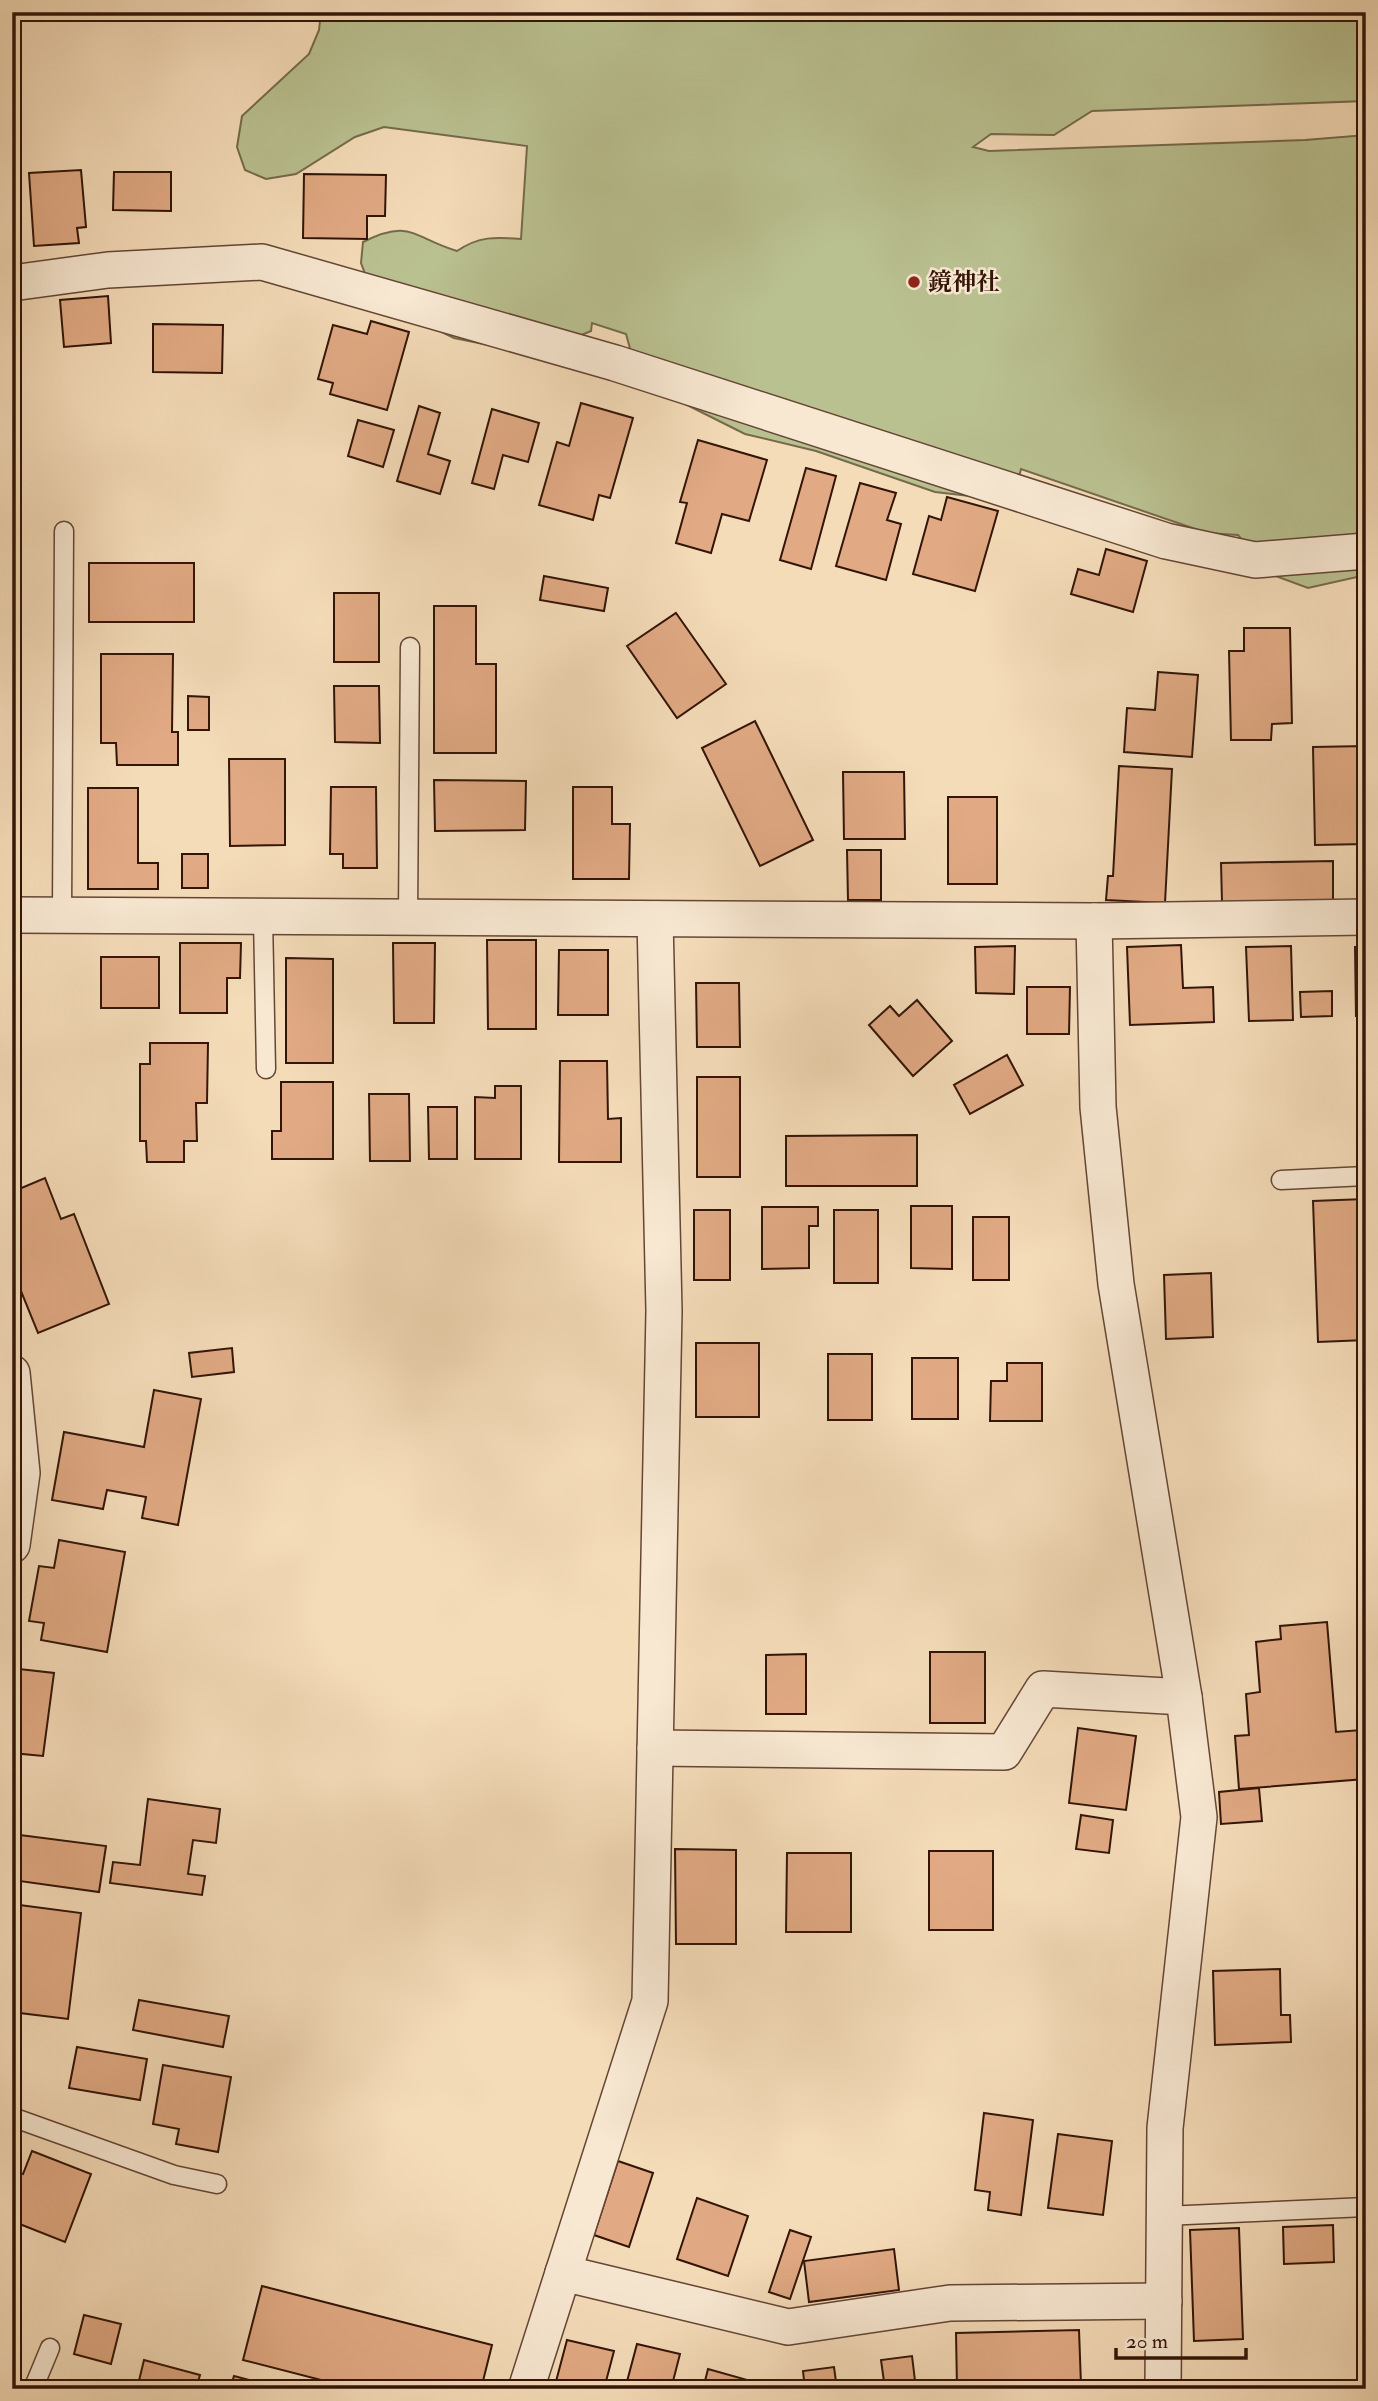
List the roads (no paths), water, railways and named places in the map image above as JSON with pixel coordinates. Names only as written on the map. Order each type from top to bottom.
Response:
[{"type":"street","points":[[13,282],[108,270],[262,262],[615,363],[1166,541],[1255,560],[1366,551]]},
{"type":"street","points":[[12,915],[1094,921],[1366,916]]},
{"type":"street","points":[[526,2389],[650,2001],[664,1311],[655,919]]},
{"type":"street","points":[[1094,921],[1098,1107],[1116,1284],[1184,1697],[1199,1816],[1165,2128],[1163,2389]]},
{"type":"street","points":[[12,1373],[22,1474],[12,1545]]},
{"type":"street","points":[[655,1748],[1004,1752],[1043,1689],[1184,1697]]},
{"type":"street","points":[[563,2273],[788,2326],[950,2303],[1164,2301]]},
{"type":"lane","points":[[12,274],[13,282]]},
{"type":"lane","points":[[62,915],[64,531]]},
{"type":"lane","points":[[408,917],[410,647]]},
{"type":"lane","points":[[263,916],[266,1069]]},
{"type":"lane","points":[[1281,1180],[1366,1176]]},
{"type":"lane","points":[[12,2117],[174,2175],[216,2184]]},
{"type":"lane","points":[[1164,2216],[1366,2207]]},
{"type":"lane","points":[[33,2389],[50,2348]]},
{"type":"place","name":"鏡神社","points":[[914,282]]}]
